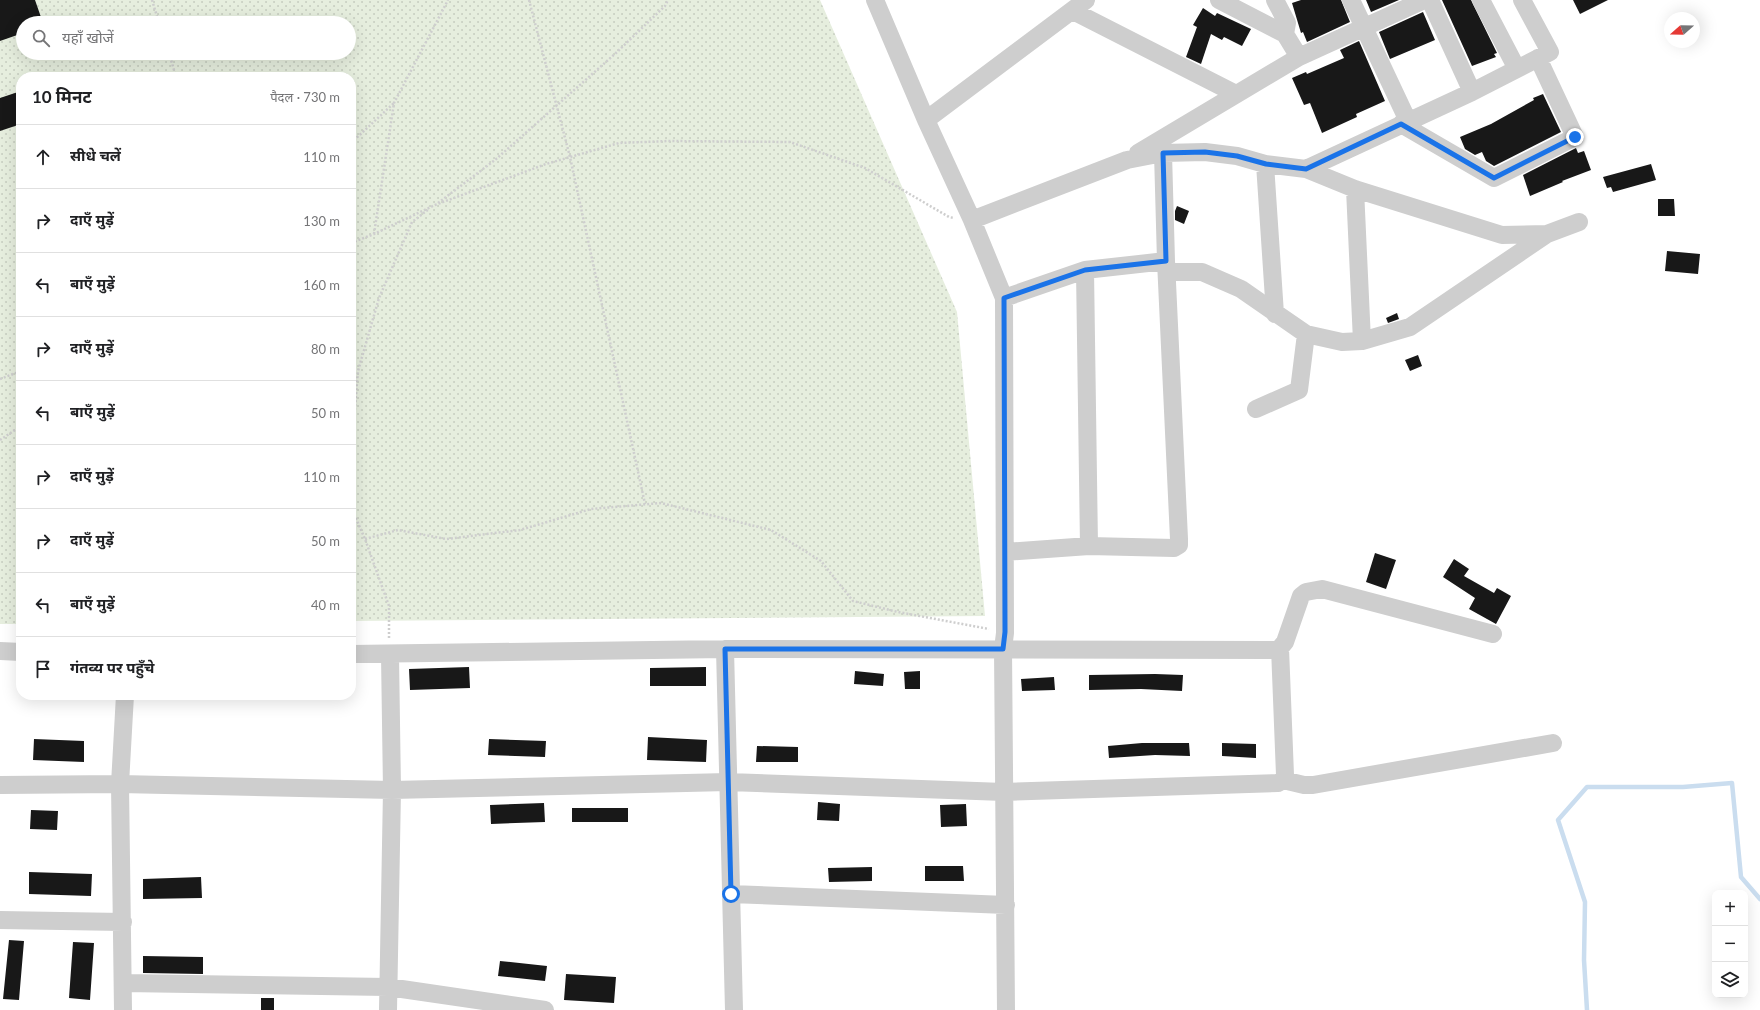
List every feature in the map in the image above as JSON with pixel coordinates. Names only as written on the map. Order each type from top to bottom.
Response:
[{"type":"street","points":[[875,0],[926,120],[972,220],[1004,298],[1004,792],[1006,1010]]},
{"type":"street","points":[[1219,0],[1285,34],[1299,56]]},
{"type":"street","points":[[1275,0],[1287,23],[1285,34]]},
{"type":"street","points":[[1351,0],[1405,122],[1494,178],[1575,137],[1538,58]]},
{"type":"street","points":[[972,220],[1127,160],[1299,56],[1424,0]]},
{"type":"street","points":[[1430,0],[1472,92]]},
{"type":"street","points":[[1481,0],[1517,69]]},
{"type":"street","points":[[1306,169],[1472,92],[1550,52],[1526,1]]},
{"type":"street","points":[[926,120],[1080,5],[1236,94]]},
{"type":"street","points":[[1127,160],[1163,153],[1205,152],[1237,156],[1266,164],[1306,169],[1355,189],[1502,235],[1547,234]]},
{"type":"street","points":[[1005,552],[1089,546],[1174,548],[1179,544],[1166,266],[1163,153]]},
{"type":"street","points":[[1266,164],[1275,314]]},
{"type":"street","points":[[1355,189],[1362,341]]},
{"type":"street","points":[[1004,298],[1085,270],[1166,266],[1202,272],[1241,289],[1275,314],[1306,334],[1342,342],[1362,341],[1410,327],[1547,234],[1579,222]]},
{"type":"street","points":[[1085,270],[1089,546]]},
{"type":"street","points":[[1256,409],[1299,390],[1306,334]]},
{"type":"street","points":[[356,654],[390,655],[725,649],[1004,641],[1274,650],[1280,648],[1285,642],[1301,596],[1306,592],[1322,589],[1493,634]]},
{"type":"street","points":[[1280,648],[1285,775],[1283,780]]},
{"type":"street","points":[[725,649],[734,1010]]},
{"type":"street","points":[[0,651],[16,652]]},
{"type":"street","points":[[388,1010],[392,790],[390,655]]},
{"type":"street","points":[[123,1010],[124,983],[120,784],[125,700]]},
{"type":"street","points":[[0,785],[120,784],[392,790],[728,782],[1004,792],[1278,782],[1283,780],[1304,785],[1313,785],[1553,743]]},
{"type":"street","points":[[731,894],[1006,905]]},
{"type":"street","points":[[0,920],[123,922]]},
{"type":"street","points":[[124,983],[388,987],[545,1010]]},
{"type":"path","points":[[152,0],[157,16]]},
{"type":"path","points":[[356,138],[394,102],[448,0]]},
{"type":"path","points":[[529,0],[570,157],[645,504]]},
{"type":"path","points":[[356,396],[358,371],[379,298],[412,222],[495,160],[616,53],[665,6],[668,0]]},
{"type":"path","points":[[170,60],[174,72]]},
{"type":"path","points":[[374,234],[394,102]]},
{"type":"path","points":[[356,241],[435,205],[546,164],[619,143],[668,141],[790,142],[865,168],[949,217],[972,220]]},
{"type":"path","points":[[0,380],[16,373]]},
{"type":"path","points":[[0,440],[16,429]]},
{"type":"path","points":[[365,539],[398,530],[446,539],[520,530],[591,509],[662,503],[771,530],[821,561],[853,601],[1004,641]]},
{"type":"path","points":[[356,518],[389,606],[390,655]]},
{"type":"green space","points":[[0,0],[820,0],[957,312],[985,616],[356,621],[356,72],[16,72],[16,624],[0,624]]},
{"type":"building","points":[[0,0],[35,0],[41,16],[16,16],[16,35],[0,41]]},
{"type":"building","points":[[1301,0],[1341,0],[1350,22],[1307,42],[1303,32],[1301,33],[1292,3]]},
{"type":"building","points":[[1366,0],[1399,0],[1371,12]]},
{"type":"building","points":[[1442,0],[1471,0],[1497,53],[1494,54],[1496,57],[1472,66]]},
{"type":"building","points":[[1573,0],[1608,0],[1580,14]]},
{"type":"building","points":[[1203,8],[1215,16],[1217,13],[1251,29],[1242,46],[1224,37],[1222,40],[1211,34],[1201,64],[1186,57],[1197,27],[1193,25]]},
{"type":"building","points":[[1423,12],[1435,40],[1390,59],[1379,32]]},
{"type":"building","points":[[1359,41],[1385,101],[1356,114],[1357,117],[1322,133],[1310,103],[1304,105],[1292,78],[1306,72],[1307,74],[1344,58],[1340,50]]},
{"type":"building","points":[[16,93],[16,126],[0,131],[0,98]]},
{"type":"building","points":[[1543,94],[1561,132],[1494,166],[1486,161],[1482,152],[1475,155],[1465,149],[1460,137],[1491,124],[1534,100],[1533,98]]},
{"type":"building","points":[[1576,148],[1578,153],[1584,151],[1591,170],[1562,181],[1563,182],[1530,196],[1523,175]]},
{"type":"building","points":[[1651,164],[1656,180],[1613,192],[1611,187],[1607,188],[1603,177]]},
{"type":"building","points":[[1658,199],[1674,199],[1675,216],[1658,216]]},
{"type":"building","points":[[1177,206],[1189,211],[1184,224],[1175,220],[1175,211]]},
{"type":"building","points":[[1667,251],[1700,254],[1698,274],[1665,271]]},
{"type":"building","points":[[1397,313],[1399,319],[1388,323],[1386,318]]},
{"type":"building","points":[[1418,355],[1422,366],[1410,371],[1405,360]]},
{"type":"building","points":[[1375,553],[1396,560],[1386,589],[1366,582]]},
{"type":"building","points":[[1454,559],[1469,569],[1464,576],[1494,593],[1497,588],[1511,596],[1496,624],[1469,609],[1475,598],[1443,577]]},
{"type":"building","points":[[469,667],[470,688],[410,690],[409,669]]},
{"type":"building","points":[[706,667],[706,686],[650,686],[650,668]]},
{"type":"building","points":[[855,671],[884,674],[883,686],[854,684]]},
{"type":"building","points":[[920,671],[920,689],[905,689],[904,672]]},
{"type":"building","points":[[1089,675],[1183,675],[1182,691],[1141,689],[1089,690]]},
{"type":"building","points":[[1054,677],[1055,690],[1022,691],[1021,679]]},
{"type":"building","points":[[648,737],[707,740],[706,762],[647,760]]},
{"type":"building","points":[[34,739],[84,741],[84,762],[33,760]]},
{"type":"building","points":[[489,739],[546,741],[545,757],[488,755]]},
{"type":"building","points":[[1142,743],[1189,743],[1190,756],[1155,755],[1109,758],[1108,746]]},
{"type":"building","points":[[1222,743],[1256,744],[1256,758],[1222,756]]},
{"type":"building","points":[[757,746],[798,747],[798,762],[756,762]]},
{"type":"building","points":[[818,802],[840,804],[839,821],[817,820]]},
{"type":"building","points":[[544,803],[545,822],[491,824],[490,805]]},
{"type":"building","points":[[966,804],[967,826],[941,827],[940,805]]},
{"type":"building","points":[[572,808],[628,808],[628,822],[572,822]]},
{"type":"building","points":[[31,810],[58,811],[57,830],[30,829]]},
{"type":"building","points":[[925,866],[963,866],[964,881],[925,881]]},
{"type":"building","points":[[872,867],[872,881],[829,882],[828,868]]},
{"type":"building","points":[[29,872],[92,874],[91,896],[29,894]]},
{"type":"building","points":[[201,877],[202,898],[143,899],[143,879]]},
{"type":"building","points":[[9,940],[24,941],[19,1000],[3,999]]},
{"type":"building","points":[[73,942],[94,943],[90,1000],[69,998]]},
{"type":"building","points":[[143,956],[203,957],[203,974],[143,973]]},
{"type":"building","points":[[500,961],[547,966],[545,981],[498,976]]},
{"type":"building","points":[[566,974],[616,977],[614,1003],[564,1000]]},
{"type":"building","points":[[261,998],[274,998],[274,1010],[261,1010]]},
{"type":"waterway","points":[[1587,1010],[1584,960],[1585,902],[1558,820],[1587,787],[1683,787],[1732,783],[1741,877],[1760,899]]},
{"type":"route","points":[[731,894],[725,649],[1003,649],[1005,632],[1004,298],[1085,270],[1166,261],[1163,153],[1205,152],[1237,156],[1266,164],[1306,169],[1401,124],[1494,178],[1575,137]]}]
